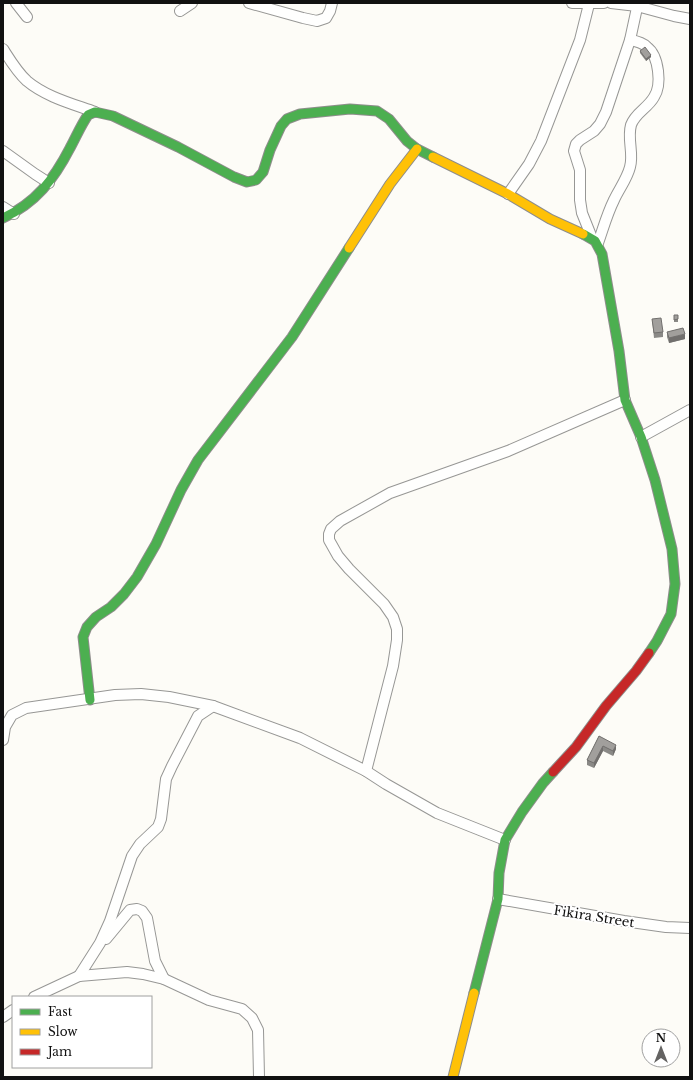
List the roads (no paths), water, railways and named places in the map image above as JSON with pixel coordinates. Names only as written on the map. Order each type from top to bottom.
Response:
[{"type":"street","points":[[16,3],[27,17]]},
{"type":"street","points":[[180,11],[192,3]]},
{"type":"street","points":[[249,3],[317,21],[326,18],[332,3]]},
{"type":"street","points":[[572,3],[604,3]]},
{"type":"street","points":[[611,3],[638,5],[674,16],[690,19]]},
{"type":"street","points":[[508,194],[529,164],[541,141],[580,40],[590,4]]},
{"type":"street","points":[[453,1077],[498,899],[499,873],[505,840],[542,783],[576,747],[606,706],[636,671],[657,641],[671,614],[675,584],[672,549],[655,480],[641,437],[625,400],[619,351],[605,266],[602,254],[582,213],[580,200],[580,170],[574,151],[576,144],[594,131],[600,124],[613,93],[630,40],[638,5]]},
{"type":"street","points":[[595,240],[630,168],[632,158],[630,134],[631,125],[636,116],[654,99],[658,90],[659,78],[655,59],[647,47],[630,40]]},
{"type":"street","points":[[3,49],[13,66],[28,81],[43,91],[95,112],[113,116],[178,147],[234,177],[247,182],[256,180],[263,172],[270,150],[281,126],[287,119],[300,114],[350,109],[378,111],[389,118],[407,141],[417,149],[508,194],[550,219],[595,240]]},
{"type":"street","points":[[3,218],[14,214],[31,202],[49,183],[63,162],[84,121],[88,115],[95,112]]},
{"type":"street","points":[[90,700],[83,637],[87,627],[96,617],[111,607],[124,594],[137,577],[156,544],[180,490],[198,460],[292,337],[390,184],[417,149]]},
{"type":"street","points":[[3,151],[49,183]]},
{"type":"street","points":[[3,207],[14,214]]},
{"type":"street","points":[[366,771],[393,666],[397,629],[393,618],[384,604],[338,556],[329,540],[331,529],[340,521],[390,493],[508,451],[625,400]]},
{"type":"street","points":[[641,437],[690,410]]},
{"type":"street","points":[[3,740],[5,727],[12,715],[26,708],[90,700],[115,695],[141,694],[169,697],[213,706],[300,738],[366,771],[437,813],[505,840]]},
{"type":"street","points":[[79,976],[100,943],[110,921],[132,856],[140,844],[158,827],[161,819],[166,779],[172,766],[198,716],[213,706]]},
{"type":"street","name":"Fikira Street","points":[[498,899],[624,921],[666,927],[690,928]]},
{"type":"street","points":[[100,943],[103,942],[130,910],[137,909],[142,911],[147,918],[155,961],[164,979]]},
{"type":"street","points":[[36,996],[79,976],[127,972],[164,979],[209,1000],[242,1009],[252,1018],[258,1030],[259,1077]]},
{"type":"street","points":[[3,1016],[12,1011]]}]
